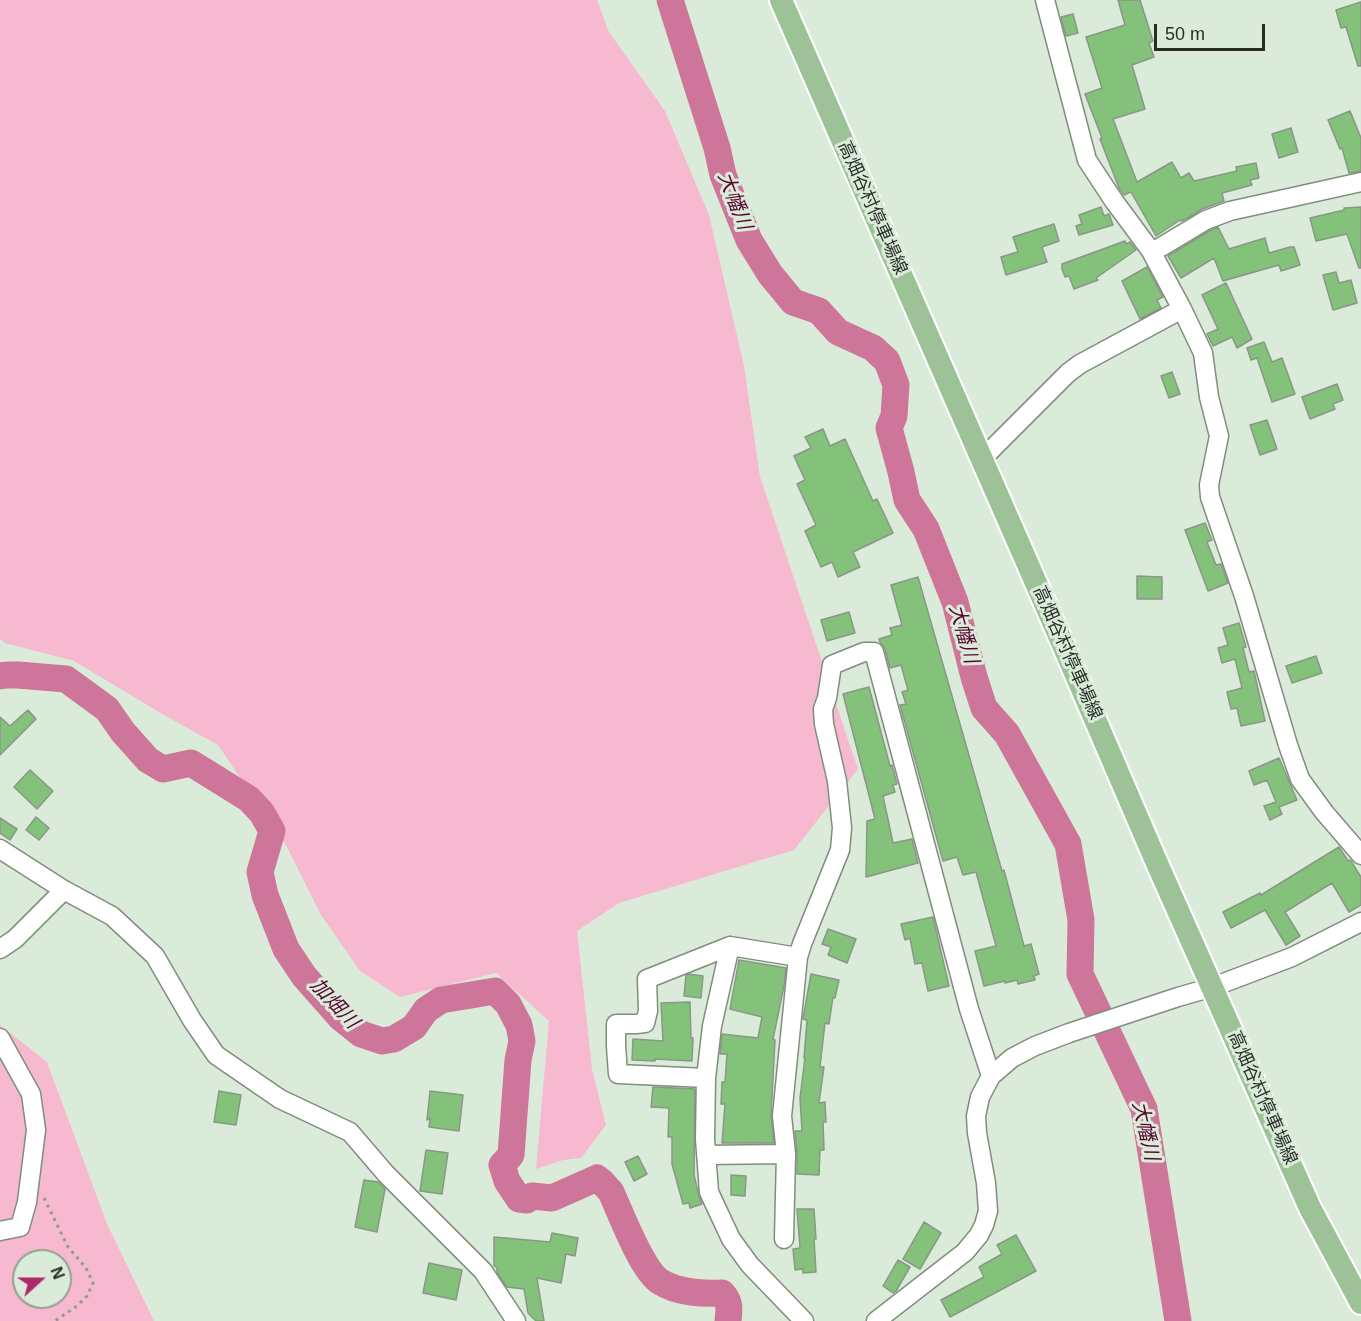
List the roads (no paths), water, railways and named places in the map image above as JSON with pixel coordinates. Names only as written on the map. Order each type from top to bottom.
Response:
[{"type":"main road","name":"高畑谷村停車場線","points":[[781,0],[1156,861],[1310,1208],[1361,1303]]},
{"type":"street","points":[[1045,0],[1087,160],[1151,251],[1203,353],[1209,397],[1219,436],[1209,485],[1210,497],[1244,596],[1300,779],[1361,855]]},
{"type":"street","points":[[1151,251],[1206,220],[1230,211],[1361,182]]},
{"type":"street","points":[[982,459],[1068,373],[1080,364],[1182,309]]},
{"type":"street","points":[[784,1239],[786,1154],[782,1116],[798,957],[840,850],[842,828],[837,781],[824,724],[823,709],[828,698],[832,665],[864,652],[874,652],[969,1009],[991,1076]]},
{"type":"street","points":[[0,849],[64,890],[112,916],[155,956],[192,1020],[216,1054],[280,1100],[350,1132],[386,1174],[483,1271],[516,1321]]},
{"type":"street","points":[[0,949],[15,939],[64,890]]},
{"type":"street","points":[[876,1321],[965,1252],[979,1235],[988,1211],[976,1116],[980,1097],[991,1076],[1012,1058],[1069,1033],[1213,987],[1292,957],[1361,922]]},
{"type":"street","points":[[730,946],[712,1026],[706,1077],[706,1155],[710,1192],[732,1239],[750,1265],[804,1321]]},
{"type":"street","points":[[706,1077],[618,1074],[616,1024],[645,1023],[648,1011],[647,979],[730,946],[798,957]]},
{"type":"street","points":[[0,1038],[31,1094],[36,1130],[27,1202],[20,1227],[0,1231]]},
{"type":"street","points":[[706,1155],[786,1154]]},
{"type":"waterway","name":"大幡川","points":[[670,0],[717,148],[723,175],[749,240],[770,274],[793,302],[819,311],[838,332],[873,348],[887,361],[896,385],[894,416],[889,428],[907,500],[926,529],[955,602],[984,708],[1007,734],[1068,844],[1081,920],[1080,974],[1144,1109],[1178,1321]]},
{"type":"waterway","name":"加畑川","points":[[0,676],[18,675],[66,679],[107,709],[123,732],[148,760],[163,769],[191,763],[249,799],[262,813],[272,831],[260,872],[265,895],[286,949],[304,976],[341,1018],[361,1034],[382,1041],[394,1039],[414,1027],[426,1010],[441,1000],[495,991],[508,1004],[519,1025],[522,1041],[518,1060],[511,1155],[502,1165],[507,1181],[519,1199],[527,1200],[532,1196],[552,1198],[597,1178],[611,1192],[632,1240],[652,1274],[666,1285],[682,1290],[722,1293],[728,1303],[728,1321]]}]
